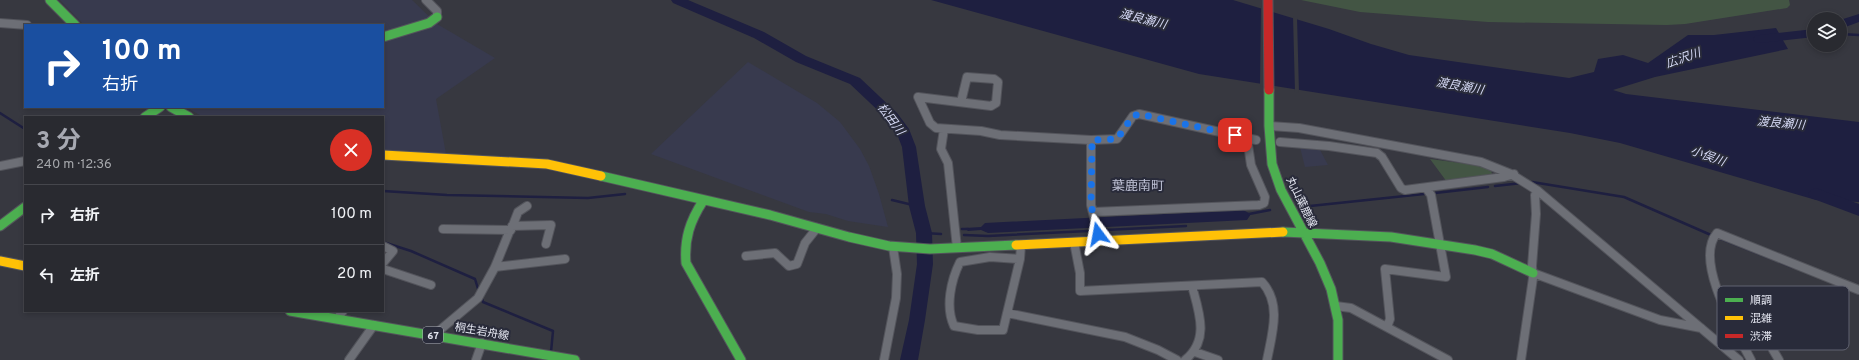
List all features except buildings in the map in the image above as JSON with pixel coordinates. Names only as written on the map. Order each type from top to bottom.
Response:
[{"type":"street","points":[[50,0],[73,24]]},
{"type":"street","points":[[384,37],[429,23],[437,17],[437,11],[426,0]]},
{"type":"street","name":"丸山葉鹿線","points":[[1268,0],[1269,122],[1272,164],[1281,190],[1325,272],[1336,306],[1339,333],[1338,360]]},
{"type":"street","points":[[0,23],[24,25]]},
{"type":"street","points":[[961,102],[967,77],[994,79],[998,82],[996,103],[991,106],[918,97],[930,123],[936,128],[981,131],[1000,135],[1092,140],[1117,139],[1133,116],[1139,114],[1256,140]]},
{"type":"street","points":[[146,116],[158,108]]},
{"type":"street","points":[[173,108],[187,116]]},
{"type":"street","points":[[1269,122],[1481,162],[1514,174],[1538,191],[1717,341]]},
{"type":"street","points":[[944,129],[941,149],[948,163],[957,248]]},
{"type":"street","points":[[1094,215],[1259,205],[1264,203],[1265,197],[1251,165],[1247,138]]},
{"type":"street","points":[[1092,140],[1091,205],[1100,241]]},
{"type":"street","points":[[1280,142],[1329,146],[1377,153],[1382,157],[1401,188],[1405,190],[1504,178],[1514,174]]},
{"type":"street","points":[[384,155],[510,160],[547,164],[703,201],[770,215],[842,236],[895,248],[943,249],[1246,233],[1303,232],[1391,237],[1492,254],[1533,273],[1660,320],[1701,328]]},
{"type":"street","points":[[0,166],[24,161]]},
{"type":"street","points":[[1387,327],[1390,319],[1385,269],[1446,277],[1431,194],[1426,188]]},
{"type":"street","points":[[1521,360],[1533,273],[1536,233],[1535,195],[1538,191]]},
{"type":"street","points":[[703,201],[691,218],[684,247],[686,263],[741,360]]},
{"type":"street","points":[[434,335],[478,298],[496,267],[518,212],[527,206]]},
{"type":"street","points":[[0,226],[24,208]]},
{"type":"street","points":[[443,229],[511,228],[551,225],[546,244]]},
{"type":"street","points":[[746,256],[775,254],[789,266],[797,264],[805,243],[817,228]]},
{"type":"street","points":[[1717,292],[1711,265],[1712,241],[1717,233],[1859,290]]},
{"type":"street","points":[[1074,242],[1080,273],[1080,291],[1257,282],[1265,284],[1275,309],[1267,360]]},
{"type":"street","points":[[1020,259],[1002,257],[969,259],[960,262],[951,293],[950,318],[951,322],[957,328],[999,332],[1003,330],[1020,259],[1021,245]]},
{"type":"street","points":[[384,246],[393,251],[384,262]]},
{"type":"street","points":[[884,360],[894,315],[897,288],[895,248]]},
{"type":"street","points":[[496,267],[565,259]]},
{"type":"street","points":[[0,261],[24,266]]},
{"type":"street","points":[[384,270],[431,285]]},
{"type":"street","points":[[1185,360],[1195,352],[1198,345],[1200,317],[1192,286]]},
{"type":"street","points":[[1336,306],[1351,308],[1448,360]]},
{"type":"street","name":"桐生岩舟線","points":[[296,312],[575,360]]},
{"type":"street","points":[[337,319],[342,312]]},
{"type":"street","points":[[1007,313],[1125,337],[1158,350],[1177,360]]},
{"type":"street","points":[[349,360],[374,325]]},
{"type":"street","points":[[476,360],[482,343]]},
{"type":"street","points":[[1727,350],[1739,360]]},
{"type":"street","points":[[1746,350],[1751,360]]},
{"type":"street","points":[[1773,350],[1779,360]]},
{"type":"street","points":[[1195,352],[1218,360]]},
{"type":"shaded area","points":[[60,0],[412,0],[437,24],[495,58],[436,99],[446,154],[384,150],[384,116],[201,116],[188,108],[384,108],[384,24],[83,24]]},
{"type":"shaded area","points":[[748,62],[817,103],[840,122],[860,149],[869,166],[879,194],[888,227],[848,221],[826,214],[809,212],[651,154]]},
{"type":"shaded area","points":[[1300,147],[1319,148],[1328,165],[1305,167]]},
{"type":"green space","points":[[1301,0],[1789,0],[1790,5],[1787,8],[1685,24],[1667,25],[1488,22],[1360,12]]},
{"type":"green space","points":[[1430,159],[1476,165],[1491,170],[1492,174],[1490,177],[1447,182]]},
{"type":"water","name":"渡良瀬川","points":[[931,0],[1233,0],[1409,55],[1569,78],[1594,72],[1598,59],[1623,55],[1648,63],[1688,35],[1714,35],[1776,28],[1788,49],[1655,77],[1613,90],[1626,94],[1859,122],[1859,202],[1816,200],[1620,143],[1570,133],[1199,74]]},
{"type":"water","points":[[1243,210],[1251,214],[1247,220],[988,233],[981,230],[968,231],[965,228],[981,227],[985,223]]},
{"type":"pier","points":[[1261,6],[1272,10],[1272,88],[1260,86]]},
{"type":"pier","points":[[1293,16],[1297,17],[1299,93],[1295,92]]},
{"type":"waterway","name":"松田川","points":[[677,0],[759,35],[801,59],[855,81],[892,116],[904,133],[909,147],[917,206],[924,233],[925,264],[917,320],[909,360]]},
{"type":"waterway","name":"広沢川","points":[[1847,22],[1859,18]]},
{"type":"waterway","name":"広沢川","points":[[1760,39],[1807,34]]},
{"type":"waterway","points":[[1847,34],[1859,35]]},
{"type":"waterway","points":[[0,113],[24,128]]},
{"type":"waterway","points":[[1532,182],[1624,197],[1711,235]]},
{"type":"waterway","points":[[1495,186],[1522,183]]},
{"type":"waterway","points":[[1435,193],[1488,187]]},
{"type":"waterway","points":[[384,191],[447,195],[588,198],[625,194]]},
{"type":"waterway","points":[[1310,206],[1424,194]]},
{"type":"waterway","name":"小俣川","points":[[1816,194],[1859,210]]},
{"type":"waterway","points":[[892,200],[917,206]]},
{"type":"waterway","points":[[1249,214],[1270,210]]},
{"type":"waterway","points":[[1105,230],[1186,226]]},
{"type":"waterway","points":[[962,229],[968,229]]},
{"type":"waterway","points":[[964,235],[988,236],[1088,231]]},
{"type":"waterway","points":[[924,233],[941,234]]},
{"type":"waterway","points":[[1719,238],[1792,267]]},
{"type":"waterway","points":[[384,242],[411,251],[475,279],[479,292]]},
{"type":"waterway","points":[[481,296],[483,302],[553,331],[551,352]]},
{"type":"traffic: fast","points":[[50,0],[74,24]]},
{"type":"traffic: fast","points":[[384,37],[429,23],[437,17]]},
{"type":"traffic: fast","points":[[1269,90],[1269,126],[1272,164],[1281,190],[1320,263],[1331,289],[1338,320],[1338,360]]},
{"type":"traffic: fast","points":[[146,116],[158,108]]},
{"type":"traffic: fast","points":[[173,108],[187,116]]},
{"type":"traffic: fast","points":[[601,176],[770,215],[849,237],[889,246],[930,249],[1016,245]]},
{"type":"traffic: fast","points":[[703,201],[688,230],[685,246],[686,263],[741,360]]},
{"type":"traffic: fast","points":[[0,226],[24,208]]},
{"type":"traffic: fast","points":[[1283,232],[1391,237],[1475,250],[1492,254],[1533,273]]},
{"type":"traffic: fast","points":[[296,312],[575,360]]},
{"type":"traffic: slow","points":[[384,155],[547,164],[601,176]]},
{"type":"traffic: slow","points":[[1016,245],[1283,232]]},
{"type":"traffic: slow","points":[[0,261],[24,266]]},
{"type":"traffic: jam","points":[[1268,0],[1269,90]]},
{"type":"district","name":"葉鹿南町","points":[[1138,185]]},
{"type":"route","points":[[1098,234],[1091,205],[1092,140],[1117,139],[1135,114],[1235,135]]}]
